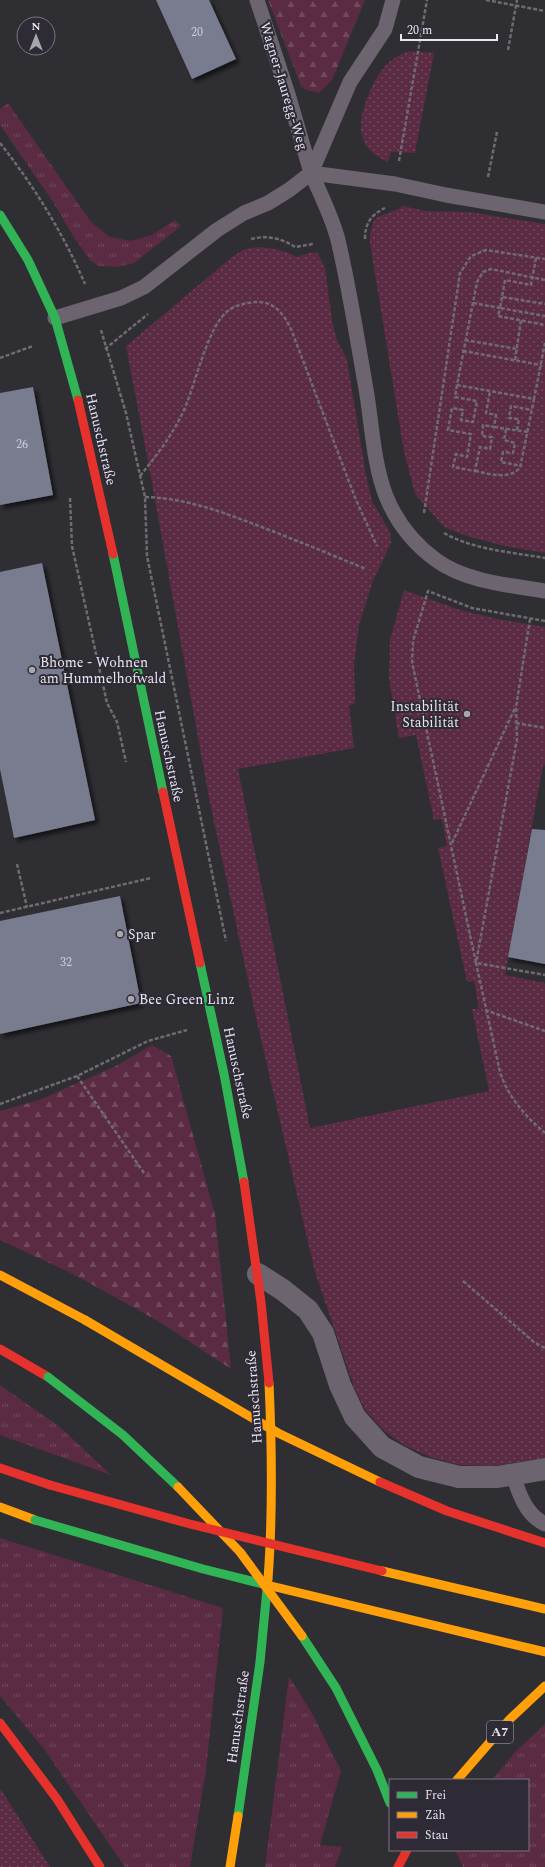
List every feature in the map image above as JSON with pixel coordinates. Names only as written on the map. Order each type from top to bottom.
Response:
[{"type":"main road","name":"Hanuschstraße","points":[[0,215],[28,260],[55,318],[82,416],[211,1010],[236,1133],[258,1274],[266,1361],[272,1456],[269,1564],[253,1717],[230,1867]]},
{"type":"main road","points":[[0,1275],[85,1320],[284,1436],[447,1511],[545,1543]]},
{"type":"main road","points":[[0,1349],[48,1377],[123,1435],[190,1498],[240,1552],[299,1631],[336,1688],[377,1770],[389,1800]]},
{"type":"main road","points":[[0,1468],[50,1485],[220,1532],[364,1567],[545,1608]]},
{"type":"main road","points":[[0,1507],[35,1520],[203,1569],[545,1652]]},
{"type":"main road","name":"A7","points":[[458,1779],[510,1720],[545,1686]]},
{"type":"main road","points":[[0,1723],[57,1798],[100,1867]]},
{"type":"main road","points":[[398,1867],[409,1852]]},
{"type":"street","points":[[258,1274],[283,1290],[308,1310],[323,1333],[340,1385],[355,1417],[382,1447],[419,1467],[459,1477],[498,1478],[545,1469]]},
{"type":"lane","name":"Wagner-Jauregg-Weg","points":[[257,0],[288,94],[311,173]]},
{"type":"lane","name":"Wagner-Jauregg-Weg","points":[[55,318],[121,298],[144,287],[217,230],[244,213],[268,203],[289,190],[311,173],[350,82],[384,29],[393,0]]},
{"type":"lane","points":[[311,173],[395,184],[545,212]]},
{"type":"lane","points":[[311,173],[324,201],[338,240],[360,355],[378,468],[386,496],[394,511],[408,534],[420,547],[437,561],[459,573],[545,591]]},
{"type":"lane","points":[[513,1475],[519,1494],[526,1507],[538,1521],[545,1524]]},
{"type":"path","points":[[366,246],[365,229],[372,215],[391,205],[427,0]]},
{"type":"path","points":[[486,0],[545,11]]},
{"type":"path","points":[[508,50],[517,0]]},
{"type":"path","points":[[488,178],[497,132]]},
{"type":"path","points":[[0,142],[46,206],[70,250],[95,306],[105,349],[126,413],[145,497],[147,556]]},
{"type":"path","points":[[250,240],[256,238],[270,238],[288,242],[295,247],[338,240],[365,240]]},
{"type":"path","points":[[420,509],[423,514],[460,273],[471,256],[486,250],[545,260]]},
{"type":"path","points":[[536,258],[531,284],[505,280],[498,316],[545,324]]},
{"type":"path","points":[[545,280],[532,276],[496,270],[486,270],[481,274],[477,282],[455,397],[477,401],[473,422],[461,420],[463,410],[452,408],[448,430],[471,434],[467,456],[456,454],[453,467],[506,476],[516,472],[522,466],[545,343]]},
{"type":"path","points":[[502,297],[545,304]]},
{"type":"path","points":[[140,476],[163,447],[183,411],[210,338],[222,317],[228,311],[237,306],[248,303],[269,304],[278,308],[292,329],[356,500],[377,546]]},
{"type":"path","points":[[473,303],[545,316]]},
{"type":"path","points":[[105,349],[152,310]]},
{"type":"path","points":[[515,360],[522,320]]},
{"type":"path","points":[[466,340],[517,349]]},
{"type":"path","points":[[0,358],[36,345]]},
{"type":"path","points":[[463,351],[541,365]]},
{"type":"path","points":[[457,386],[534,399]]},
{"type":"path","points":[[490,391],[486,413],[496,415],[494,427]]},
{"type":"path","points":[[517,430],[519,419],[509,418],[511,406],[532,410]]},
{"type":"path","points":[[476,471],[480,447],[490,449],[492,437],[482,436],[483,425],[528,432]]},
{"type":"path","points":[[506,429],[504,440],[515,443],[513,453],[503,452],[501,462],[522,466]]},
{"type":"path","points":[[145,497],[174,499],[212,509],[273,531],[366,569]]},
{"type":"path","points":[[72,521],[72,546],[107,703],[117,722],[127,769]]},
{"type":"path","points":[[439,529],[463,542],[485,548],[545,558]]},
{"type":"path","points":[[545,621],[472,608],[428,591],[413,641],[412,662],[500,1072],[505,1088],[528,1117],[545,1133]]},
{"type":"path","points":[[476,963],[517,739],[516,707],[530,619]]},
{"type":"path","points":[[452,844],[516,707]]},
{"type":"path","points":[[516,723],[545,728]]},
{"type":"path","points":[[17,864],[27,907]]},
{"type":"path","points":[[150,870],[153,886]]},
{"type":"path","points":[[0,913],[151,878]]},
{"type":"path","points":[[476,963],[545,975]]},
{"type":"path","points":[[486,1010],[545,1031]]},
{"type":"path","points":[[185,1025],[188,1038]]},
{"type":"path","points":[[0,1104],[77,1076],[148,1041],[187,1030]]},
{"type":"path","points":[[77,1076],[144,1173]]},
{"type":"path","points":[[463,1281],[535,1343],[545,1348]]},
{"type":"green space","points":[[268,0],[365,0],[332,80],[319,93],[306,90],[301,86]]},
{"type":"green space","points":[[409,51],[434,53],[415,153],[391,152],[388,162],[378,157],[365,143],[362,135],[362,117],[368,96],[383,68],[394,58]]},
{"type":"green space","points":[[8,103],[91,222],[110,237],[131,241],[152,235],[175,220],[181,226],[134,263],[117,267],[99,266],[91,261],[75,239],[53,202],[0,125],[0,109]]},
{"type":"green space","points":[[403,206],[426,211],[470,212],[545,224],[545,553],[500,545],[467,536],[444,527],[415,494],[404,452],[370,243],[372,224],[375,220]]},
{"type":"green space","points":[[258,247],[278,250],[297,257],[317,252],[325,268],[332,321],[337,340],[347,360],[366,475],[372,501],[390,532],[391,543],[373,581],[359,625],[354,664],[355,704],[349,705],[354,748],[238,769],[310,1128],[489,1091],[472,1009],[479,1009],[474,981],[467,982],[438,848],[447,846],[442,819],[434,820],[416,735],[399,738],[389,679],[390,640],[404,590],[460,610],[498,619],[545,627],[545,765],[543,765],[505,975],[545,983],[545,1458],[494,1466],[460,1465],[430,1457],[406,1446],[385,1432],[366,1411],[355,1390],[315,1272],[257,1022],[209,798],[126,346],[232,257],[245,249]]},
{"type":"green space","points":[[152,1045],[171,1056],[215,1214],[231,1369],[158,1321],[73,1274],[0,1240],[0,1111],[39,1100],[116,1066]]},
{"type":"green space","points":[[0,1385],[60,1427],[111,1475],[0,1435]]},
{"type":"green space","points":[[0,1538],[223,1608],[206,1770],[190,1867],[125,1867],[44,1749],[0,1696]]},
{"type":"green space","points":[[289,1676],[313,1715],[341,1771],[320,1845],[342,1847],[335,1867],[265,1867]]},
{"type":"green space","points":[[545,1724],[545,1867],[463,1867],[455,1851],[529,1851],[529,1779],[493,1779],[516,1751]]},
{"type":"green space","points":[[0,1788],[50,1867],[0,1867]]},
{"type":"building","points":[[156,0],[209,0],[236,59],[192,79]]},
{"type":"building","points":[[33,387],[53,495],[0,505],[0,393]]},
{"type":"building","name":"Bhome - Wohnen am Hummelhofwald","points":[[42,563],[95,820],[14,838],[0,769],[0,572]]},
{"type":"building","points":[[532,829],[545,830],[545,964],[508,957]]},
{"type":"building","points":[[120,896],[141,1003],[0,1034],[0,921]]},
{"type":"traffic: fast","points":[[0,215],[28,260],[55,318],[78,400]]},
{"type":"traffic: fast","points":[[113,554],[163,792]]},
{"type":"traffic: fast","points":[[200,963],[224,1074],[244,1182]]},
{"type":"traffic: fast","points":[[48,1377],[123,1435],[178,1487]]},
{"type":"traffic: fast","points":[[35,1520],[203,1569],[267,1585]]},
{"type":"traffic: fast","points":[[238,1816],[260,1662],[268,1579]]},
{"type":"traffic: fast","points":[[302,1636],[336,1688],[377,1770],[389,1800]]},
{"type":"traffic: slow","points":[[0,1275],[85,1320]]},
{"type":"traffic: slow","points":[[85,1320],[278,1433],[380,1482]]},
{"type":"traffic: slow","points":[[268,1579],[272,1481],[269,1383]]},
{"type":"traffic: slow","points":[[178,1487],[240,1552],[302,1636]]},
{"type":"traffic: slow","points":[[0,1507],[35,1520]]},
{"type":"traffic: slow","points":[[382,1571],[545,1609]]},
{"type":"traffic: slow","points":[[267,1585],[545,1652]]},
{"type":"traffic: slow","points":[[458,1779],[510,1719],[545,1686]]},
{"type":"traffic: slow","points":[[230,1867],[238,1816]]},
{"type":"traffic: jam","points":[[78,400],[113,554]]},
{"type":"traffic: jam","points":[[163,792],[200,963]]},
{"type":"traffic: jam","points":[[244,1182],[261,1302],[269,1383]]},
{"type":"traffic: jam","points":[[0,1349],[48,1377]]},
{"type":"traffic: jam","points":[[0,1468],[50,1485]]},
{"type":"traffic: jam","points":[[380,1482],[447,1511],[545,1543]]},
{"type":"traffic: jam","points":[[50,1485],[190,1524],[382,1571]]},
{"type":"traffic: jam","points":[[0,1723],[57,1799],[100,1867]]},
{"type":"traffic: jam","points":[[398,1867],[406,1851]]},
{"type":"place","name":"Bhome - Wohnen am Hummelhofwald","points":[[32,670]]},
{"type":"place","name":"Instabilität Stabilität","points":[[467,714]]},
{"type":"place","name":"Spar","points":[[120,934]]},
{"type":"place","name":"Bee Green Linz","points":[[131,999]]}]
